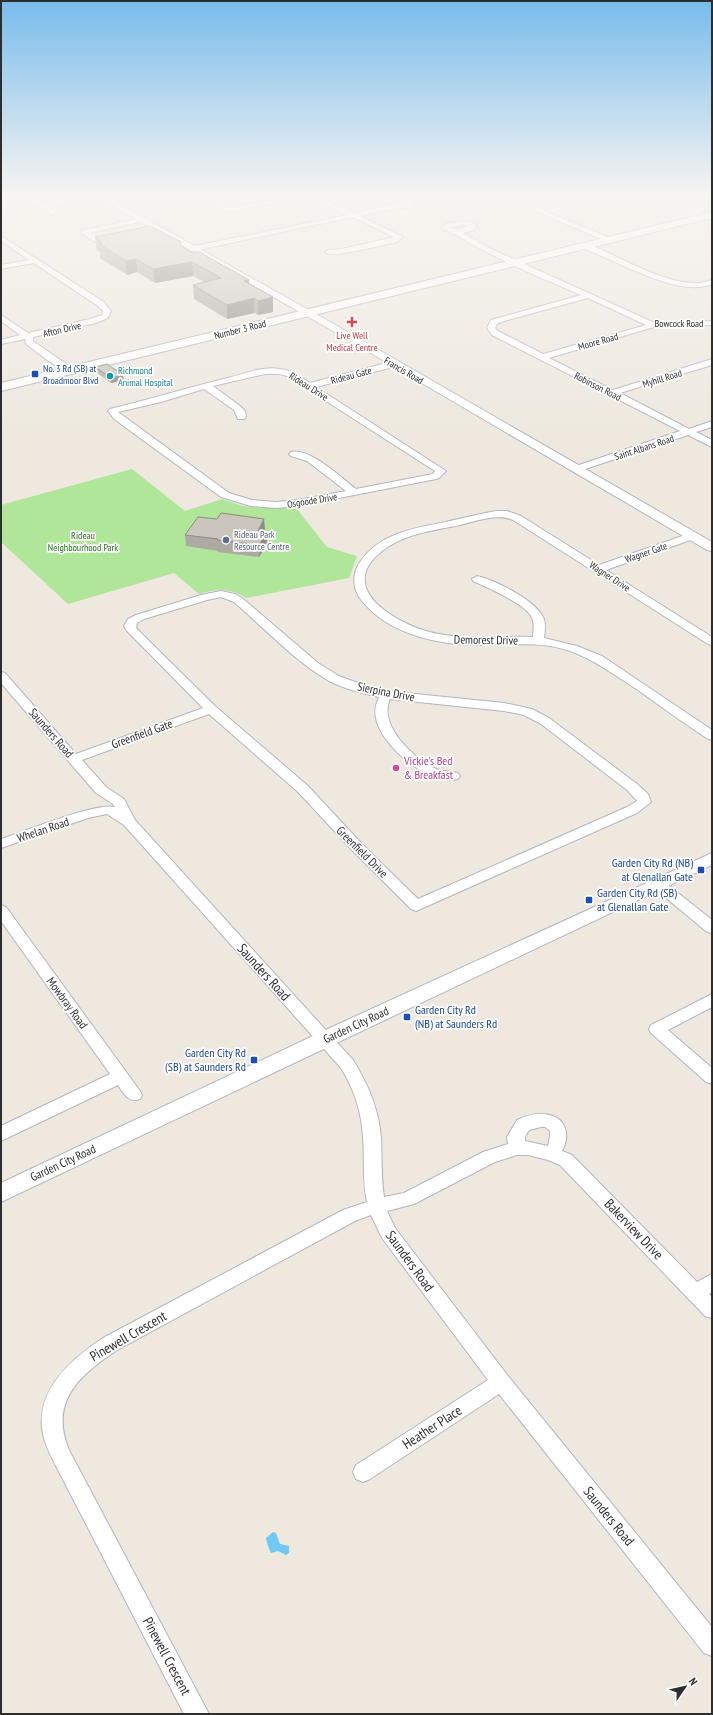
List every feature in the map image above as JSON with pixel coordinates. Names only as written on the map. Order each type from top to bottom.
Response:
[{"type":"main road","name":"Number 3 Road","points":[[1,387],[70,369],[469,274]]},
{"type":"street","name":"Afton Drive","points":[[28,338],[93,321],[104,316],[107,311],[101,304],[55,274]]},
{"type":"street","name":"Francis Road","points":[[238,274],[712,547]]},
{"type":"street","name":"Bowcock Road","points":[[539,274],[654,325],[712,323]]},
{"type":"street","points":[[654,274],[668,280],[685,284],[700,285],[712,282]]},
{"type":"street","name":"Robinson Road","points":[[587,296],[501,319],[492,323],[491,328],[495,333],[712,444]]},
{"type":"street","points":[[1,317],[28,338],[29,342],[62,366],[70,369]]},
{"type":"street","name":"Moore Road","points":[[542,357],[654,325]]},
{"type":"street","points":[[1,342],[28,338]]},
{"type":"street","name":"Myhill Road","points":[[611,393],[712,362]]},
{"type":"street","name":"Rideau Gate","points":[[309,386],[394,364]]},
{"type":"street","name":"Rideau Drive","points":[[113,411],[158,400],[206,385],[253,374],[274,370],[286,372],[441,471]]},
{"type":"street","points":[[206,385],[237,408],[241,417]]},
{"type":"street","name":"Osgoode Drive","points":[[113,411],[117,417],[218,490],[238,500],[257,504],[298,504],[436,476],[441,471]]},
{"type":"street","name":"Saint Albans Road","points":[[576,469],[712,424]]},
{"type":"street","points":[[294,454],[310,459],[354,492]]},
{"type":"street","name":"Demorest Drive","points":[[507,514],[497,514],[428,528],[391,540],[374,551],[363,564],[359,577],[359,586],[367,600],[377,611],[389,619],[412,630],[462,641],[538,641],[576,649],[602,660],[712,736]]},
{"type":"street","name":"Wagner Drive","points":[[507,514],[517,518],[599,569],[712,642]]},
{"type":"street","name":"Wagner Gate","points":[[599,569],[692,536]]},
{"type":"street","points":[[477,579],[498,588],[535,614],[540,627],[538,641]]},
{"type":"street","name":"Sierpina Drive","points":[[131,623],[140,617],[205,597],[217,594],[227,595],[238,600],[314,666],[353,686],[386,695],[504,706],[534,715],[552,726],[632,787],[643,797],[644,802]]},
{"type":"street","name":"Greenfield Drive","points":[[131,623],[130,626],[134,633],[211,709],[299,785],[356,847],[416,906],[632,810],[644,802]]},
{"type":"street","name":"Saunders Road","points":[[1,676],[109,803],[129,822],[325,1039],[352,1072],[360,1086],[366,1103],[372,1136],[372,1169],[377,1206],[388,1233],[501,1382],[712,1646]]},
{"type":"street","points":[[386,695],[381,705],[381,718],[386,730],[393,740],[416,762],[429,770],[452,776]]},
{"type":"street","name":"Greenfield Gate","points":[[73,759],[211,709]]},
{"type":"street","name":"Whelan Road","points":[[1,844],[85,815],[109,803]]},
{"type":"street","name":"Garden City Road","points":[[1,1193],[325,1039],[712,858]]},
{"type":"street","points":[[658,884],[712,928]]},
{"type":"street","name":"Mowbray Road","points":[[1,910],[134,1095]]},
{"type":"street","points":[[712,1000],[657,1029],[712,1078]]},
{"type":"street","points":[[1,1134],[120,1077]]},
{"type":"street","points":[[517,1148],[516,1136],[523,1124],[536,1120],[545,1120],[557,1127],[560,1134],[559,1145],[552,1154]]},
{"type":"street","name":"Bakerview Drive","points":[[377,1206],[408,1199],[489,1157],[517,1148],[552,1154],[566,1160],[712,1310]]},
{"type":"street","name":"Pinewell Crescent","points":[[197,1714],[63,1459],[53,1431],[52,1417],[56,1398],[75,1370],[110,1344],[349,1215],[377,1206]]},
{"type":"street","points":[[696,1293],[712,1282]]},
{"type":"street","name":"Heather Place","points":[[363,1472],[501,1382]]},
{"type":"green space","name":"Rideau Neighbourhood Park","points":[[132,469],[185,511],[222,499],[243,506],[260,508],[296,508],[327,547],[357,556],[349,578],[246,598],[235,592],[223,590],[199,594],[174,573],[68,604],[1,542],[1,505]]},
{"type":"water","points":[[273,1532],[276,1533],[280,1544],[289,1546],[289,1553],[286,1555],[278,1551],[271,1553],[266,1538]]},
{"type":"building","points":[[214,274],[238,274],[249,280],[244,281],[273,297],[258,301],[254,298],[227,305],[193,285],[221,278]]},
{"type":"building","points":[[107,364],[123,375],[111,378],[95,367]]},
{"type":"building","points":[[221,513],[264,519],[258,531],[267,533],[259,545],[185,535],[198,517],[217,519]]},
{"type":"place","name":"Live Well Medical Centre","points":[[352,322]]},
{"type":"place","name":"No. 3 Rd (SB) at Broadmoor Blvd","points":[[35,374]]},
{"type":"place","name":"Richmond Animal Hospital","points":[[110,376]]},
{"type":"place","name":"Rideau Park Resource Centre","points":[[226,540]]},
{"type":"place","name":"Vickie's Bed & Breakfast","points":[[396,768]]},
{"type":"place","name":"Garden City Rd (NB) at Glenallan Gate","points":[[701,870]]},
{"type":"place","name":"Garden City Rd (SB) at Glenallan Gate","points":[[589,900]]},
{"type":"place","name":"Garden City Rd (NB) at Saunders Rd","points":[[407,1017]]},
{"type":"place","name":"Garden City Rd (SB) at Saunders Rd","points":[[254,1060]]}]
